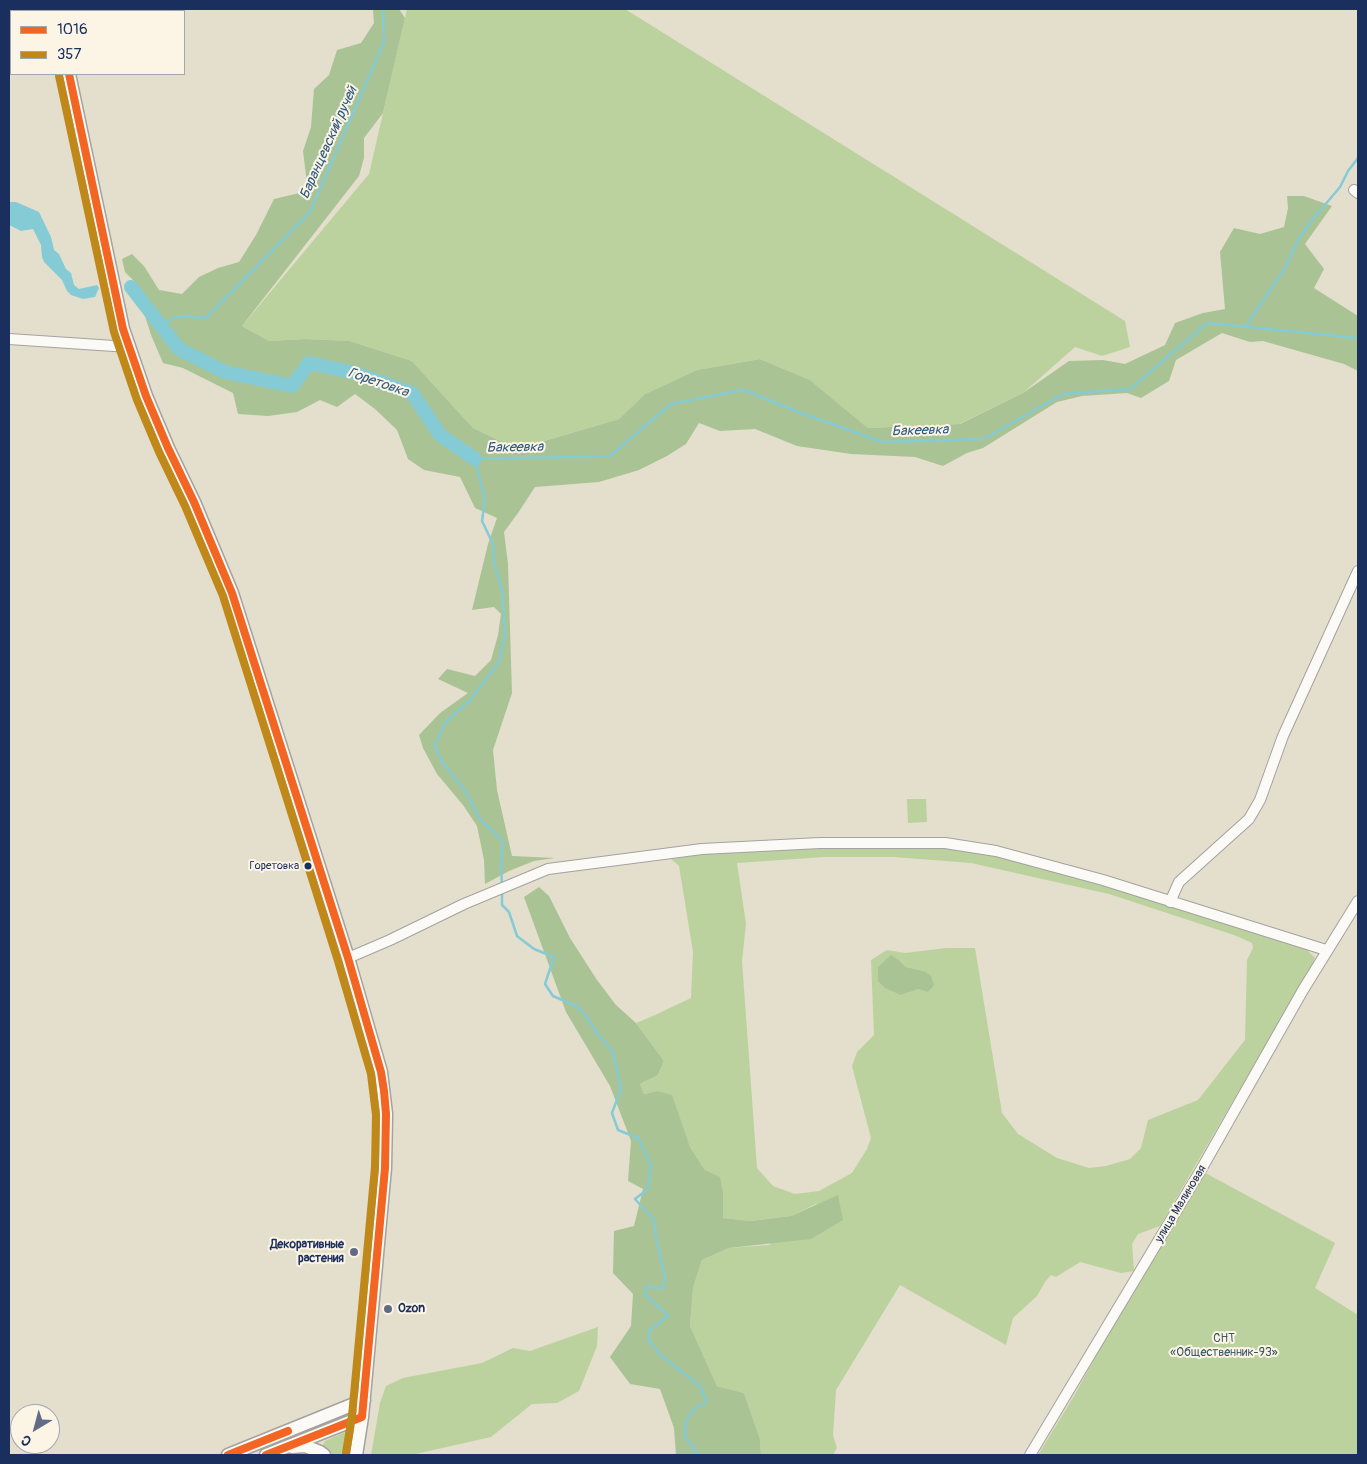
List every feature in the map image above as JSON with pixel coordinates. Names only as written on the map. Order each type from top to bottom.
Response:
[{"type":"main road","points":[[69,75],[108,261],[129,347],[146,396],[208,534],[232,593],[348,958],[381,1072],[386,1114],[385,1168],[364,1400],[356,1455]]},
{"type":"main road","points":[[228,1455],[364,1400]]},
{"type":"main road","points":[[266,1455],[362,1417]]},
{"type":"main road","points":[[287,1447],[305,1446],[324,1455]]},
{"type":"street","points":[[9,338],[129,347]]},
{"type":"street","points":[[1170,902],[1179,882],[1249,819],[1260,800],[1283,736],[1358,571]]},
{"type":"street","points":[[348,958],[464,904],[548,869],[702,849],[820,842],[945,843],[996,851],[1104,880],[1326,950]]},
{"type":"street","name":"улица Малиновая","points":[[1030,1455],[1202,1168],[1326,950],[1342,930],[1358,901]]},
{"type":"green space","points":[[373,9],[399,9],[405,18],[383,113],[364,138],[364,158],[359,176],[242,326],[269,341],[304,339],[350,341],[412,361],[473,428],[517,449],[619,419],[645,394],[697,370],[760,359],[810,380],[868,428],[960,424],[1023,393],[1069,361],[1103,360],[1125,364],[1165,345],[1175,323],[1203,313],[1225,309],[1220,252],[1234,228],[1260,234],[1284,227],[1288,208],[1287,196],[1304,196],[1332,206],[1305,244],[1324,269],[1314,288],[1358,316],[1358,371],[1344,364],[1263,341],[1250,342],[1222,333],[1176,360],[1169,381],[1141,398],[1127,393],[1082,396],[1057,402],[983,448],[967,453],[943,466],[915,457],[851,454],[797,446],[755,429],[720,431],[699,423],[686,444],[639,470],[599,482],[535,487],[504,532],[508,564],[512,693],[493,750],[497,790],[512,856],[555,858],[534,861],[509,871],[485,884],[484,860],[477,826],[463,805],[437,774],[423,748],[419,735],[440,713],[468,693],[438,679],[447,669],[475,676],[491,660],[498,635],[501,614],[494,607],[472,610],[488,544],[497,518],[475,508],[460,477],[424,470],[408,459],[397,430],[375,409],[355,394],[337,407],[320,400],[297,412],[268,416],[238,414],[233,393],[183,368],[163,363],[151,335],[137,284],[125,272],[122,259],[132,254],[144,266],[159,290],[182,294],[199,277],[218,268],[239,262],[256,235],[274,199],[308,191],[303,151],[311,127],[314,89],[329,75],[337,50],[361,43],[374,23]]},
{"type":"green space","points":[[407,9],[625,9],[1125,321],[1130,347],[1102,356],[1075,347],[1023,393],[959,424],[868,428],[810,380],[760,359],[697,370],[645,394],[619,419],[517,449],[473,428],[412,361],[350,341],[304,339],[269,341],[242,326],[369,174]]},
{"type":"green space","points":[[907,799],[926,799],[927,822],[908,823]]},
{"type":"green space","points":[[806,846],[946,847],[976,851],[1083,879],[1306,949],[1315,958],[1160,1226],[1138,1234],[1132,1244],[1134,1271],[1121,1273],[1080,1262],[1056,1277],[1051,1275],[1037,1296],[1013,1318],[1006,1345],[900,1285],[836,1390],[833,1435],[837,1448],[833,1455],[761,1455],[760,1439],[744,1393],[717,1386],[690,1326],[693,1288],[702,1260],[729,1248],[769,1245],[818,1203],[791,1216],[751,1221],[723,1218],[723,1192],[705,1170],[690,1147],[681,1124],[657,1091],[644,1094],[640,1084],[658,1075],[664,1061],[636,1023],[691,998],[693,952],[679,866],[671,859],[711,853]],"holes":[[[824,857],[894,857],[971,863],[1109,894],[1234,935],[1252,943],[1253,948],[1247,960],[1245,1040],[1198,1100],[1148,1120],[1141,1148],[1130,1159],[1106,1166],[1089,1168],[1057,1158],[1018,1134],[1002,1113],[975,948],[946,948],[905,953],[887,950],[871,960],[874,1035],[857,1052],[852,1066],[871,1138],[867,1149],[852,1173],[819,1191],[795,1194],[773,1186],[757,1168],[742,961],[746,924],[737,863]],[[899,960],[906,967],[924,971],[919,989],[901,995]]]},
{"type":"green space","points":[[539,887],[549,896],[570,938],[597,980],[616,1005],[636,1023],[664,1061],[658,1075],[640,1084],[644,1094],[657,1091],[672,1095],[690,1147],[705,1170],[720,1177],[723,1192],[723,1218],[751,1221],[791,1216],[838,1195],[843,1220],[811,1239],[729,1248],[702,1260],[693,1288],[690,1326],[717,1386],[744,1393],[760,1439],[761,1455],[676,1455],[674,1428],[660,1389],[630,1384],[610,1357],[631,1326],[633,1294],[613,1273],[614,1231],[634,1226],[643,1189],[628,1181],[631,1141],[610,1086],[566,1012],[524,897]]},
{"type":"green space","points":[[891,955],[906,967],[924,971],[931,976],[934,985],[928,992],[919,989],[901,995],[885,988],[878,981],[878,967]]},
{"type":"green space","name":"СНТ «Общественник-93»","points":[[1198,1169],[1335,1243],[1315,1288],[1358,1315],[1358,1455],[1038,1455],[1074,1396]]},
{"type":"green space","points":[[598,1327],[597,1346],[579,1391],[557,1403],[532,1404],[491,1437],[411,1455],[371,1455],[380,1403],[386,1386],[403,1378],[482,1363],[513,1348],[530,1351]]},
{"type":"green space","points":[[350,1430],[353,1434],[350,1455],[333,1455],[322,1446],[325,1441]]},
{"type":"water","points":[[9,202],[16,202],[39,212],[51,237],[54,250],[59,254],[66,269],[71,273],[74,285],[79,289],[97,285],[99,288],[95,297],[83,299],[71,295],[67,291],[62,280],[44,262],[41,245],[33,229],[21,231],[9,225]]},
{"type":"waterway","name":"Баранцевский ручей","points":[[159,323],[183,316],[206,318],[310,212],[384,42],[383,9]]},
{"type":"waterway","points":[[1246,326],[1285,268],[1298,240],[1340,187],[1348,171],[1358,158]]},
{"type":"waterway","name":"Горетовка","points":[[131,287],[179,349],[225,372],[292,386],[309,363],[355,373],[412,393],[440,435],[475,459]]},
{"type":"waterway","name":"Бакеевка","points":[[502,886],[503,841],[480,819],[465,791],[441,760],[435,746],[445,723],[471,699],[499,662],[505,634],[502,590],[494,564],[493,544],[482,521],[485,500],[475,459],[610,456],[671,404],[743,390],[882,442],[984,439],[1063,394],[1130,389],[1207,323],[1358,338]]},
{"type":"waterway","name":"Горетовка","points":[[502,891],[502,905],[509,912],[517,936],[534,949],[554,957],[545,984],[553,996],[576,1006],[587,1017],[596,1032],[613,1052],[621,1089],[612,1113],[618,1130],[638,1138],[651,1165],[648,1189],[635,1199],[654,1220],[665,1277],[663,1289],[646,1286],[645,1295],[668,1315],[650,1329],[648,1339],[660,1355],[699,1385],[707,1402],[694,1409],[686,1421],[685,1436],[698,1455]]},
{"type":"transit line","name":"1016","points":[[69,75],[123,329],[146,396],[194,502],[232,593],[348,958],[381,1072],[384,1091],[386,1114],[385,1168],[362,1417],[266,1455]]},
{"type":"transit line","name":"357","points":[[59,76],[114,332],[137,400],[223,596],[338,961],[371,1074],[376,1115],[375,1167],[352,1416],[346,1453]]},
{"type":"transit line","name":"1016","points":[[228,1455],[288,1431]]},
{"type":"place","name":"Горетовка","points":[[308,866]]},
{"type":"place","name":"Декоративные растения","points":[[354,1252]]},
{"type":"place","name":"Ozon","points":[[388,1309]]}]
